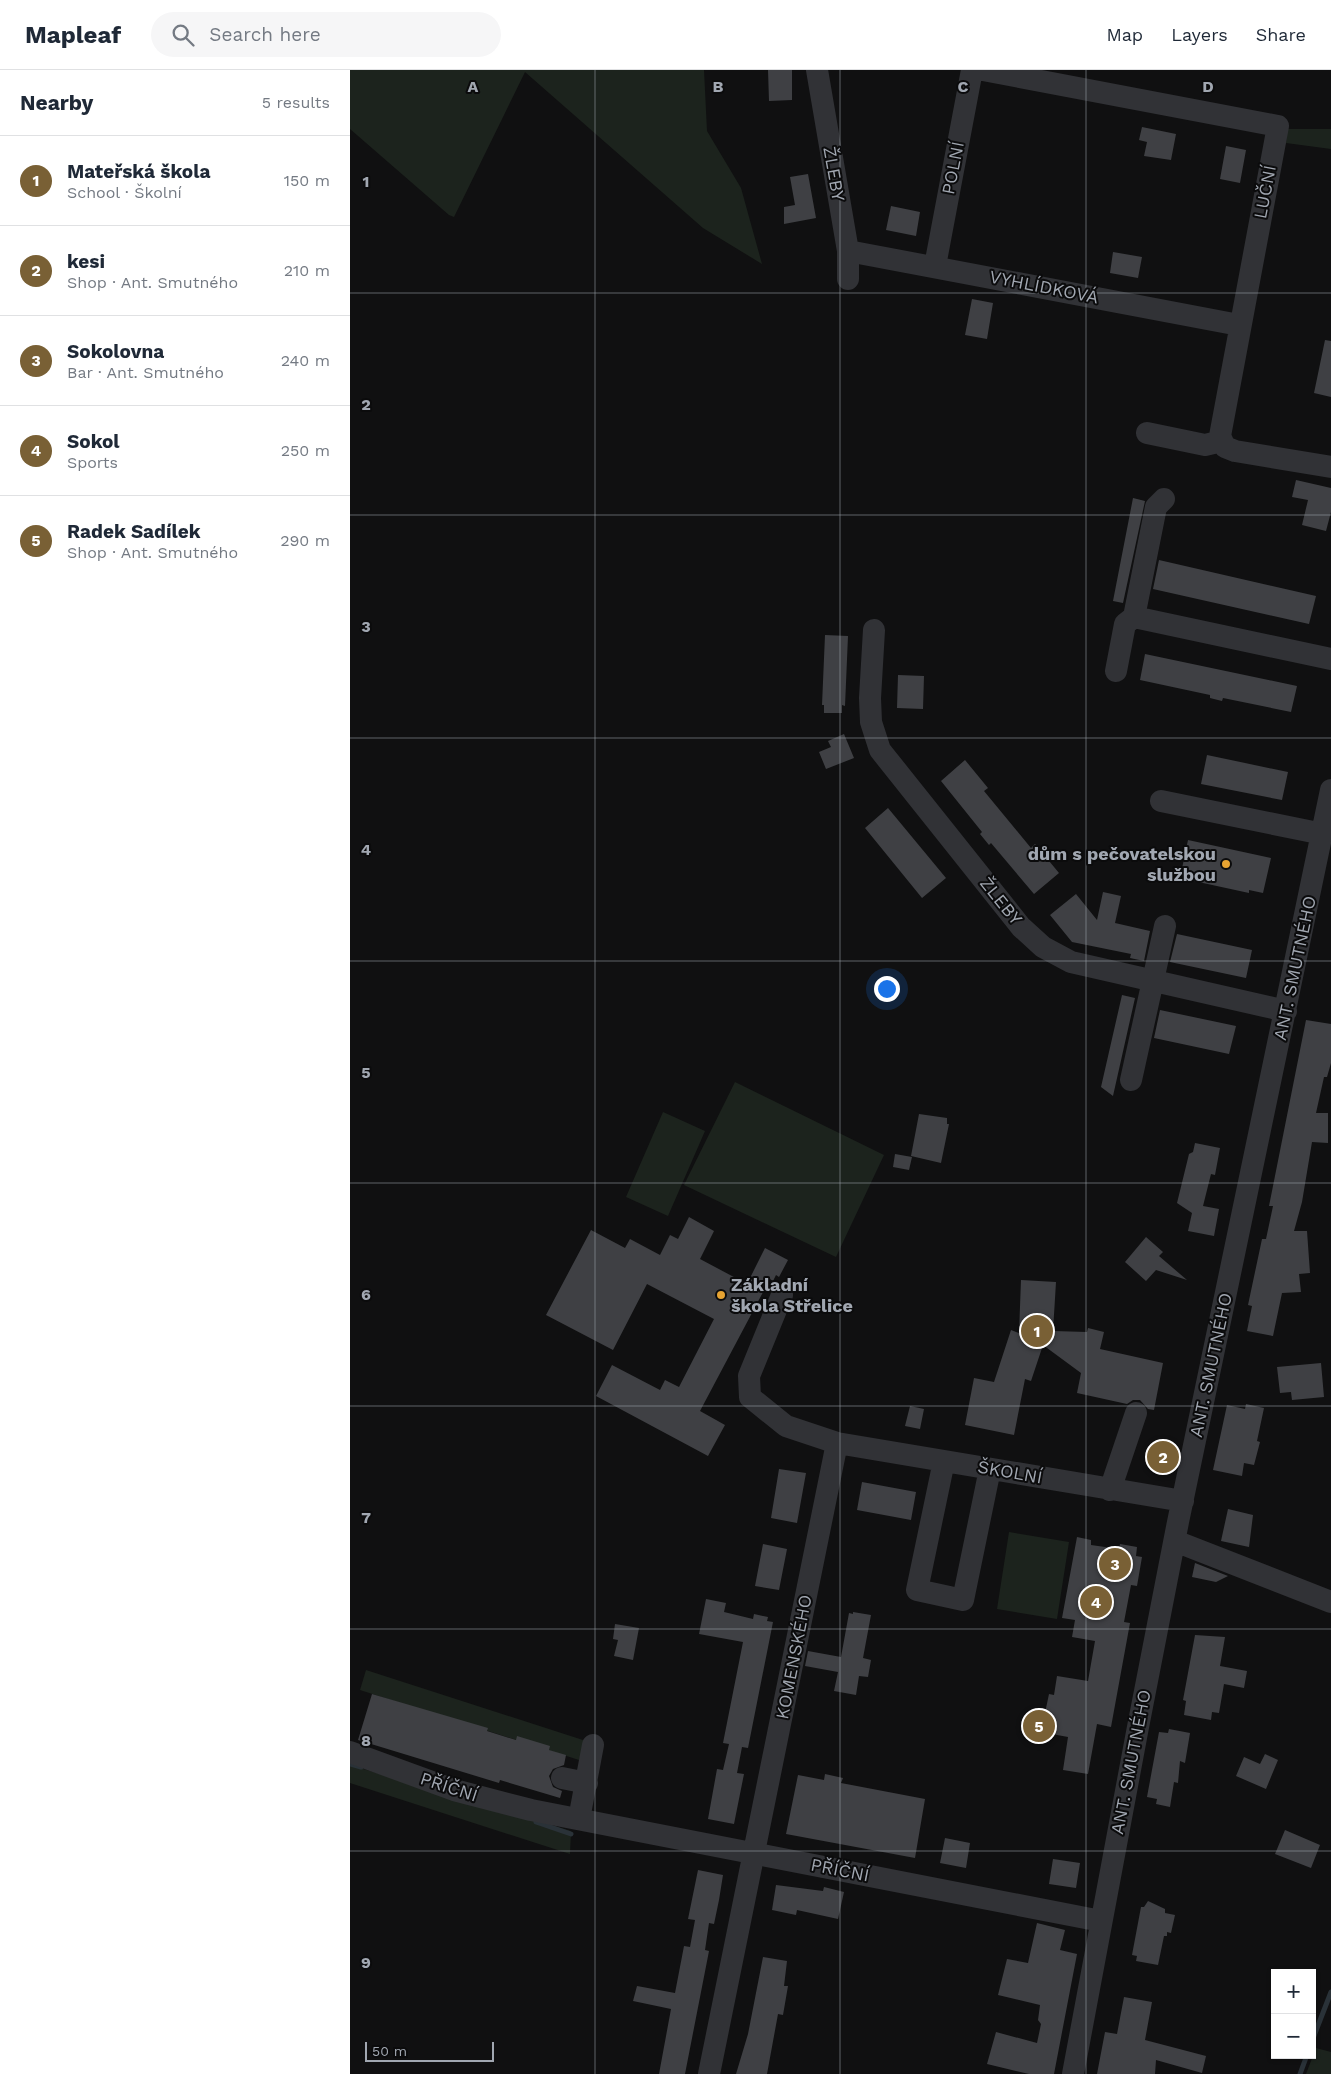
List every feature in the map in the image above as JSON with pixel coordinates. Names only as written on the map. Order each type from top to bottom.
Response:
[{"type":"street","name":"ŽLEBY","points":[[817,70],[818,88],[848,252],[848,279]]},
{"type":"street","name":"POLNÍ","points":[[934,266],[972,70]]},
{"type":"street","name":"LUČNÍ","points":[[982,70],[1278,126],[1220,430],[1222,441]]},
{"type":"street","name":"VYHLÍDKOVÁ","points":[[848,252],[934,266],[1240,325]]},
{"type":"street","points":[[1147,433],[1200,444],[1222,441],[1226,447],[1235,451],[1331,467]]},
{"type":"street","points":[[1116,671],[1125,624],[1134,617],[1156,507],[1164,499]]},
{"type":"street","points":[[1134,617],[1331,659]]},
{"type":"street","name":"ŽLEBY","points":[[874,630],[870,698],[871,722],[880,750],[1022,927],[1043,946],[1071,962],[1286,1011]]},
{"type":"street","name":"ANT. SMUTNÉHO","points":[[1073,2074],[1182,1501],[1331,790]]},
{"type":"street","points":[[1161,801],[1323,834]]},
{"type":"street","points":[[1131,1080],[1165,926]]},
{"type":"street","points":[[782,1295],[749,1376],[750,1397],[786,1426],[837,1444]]},
{"type":"street","points":[[1110,1490],[1136,1414]]},
{"type":"street","name":"ŠKOLNÍ","points":[[837,1444],[1182,1501]]},
{"type":"street","name":"KOMENSKÉHO","points":[[709,2074],[837,1444]]},
{"type":"street","points":[[944,1461],[917,1590],[963,1600],[990,1469]]},
{"type":"street","points":[[1175,1541],[1331,1602]]},
{"type":"street","points":[[579,1819],[593,1745]]},
{"type":"street","name":"PŘÍČNÍ","points":[[350,1752],[466,1793],[530,1810],[754,1852],[1101,1921]]},
{"type":"street","points":[[562,1778],[586,1783]]},
{"type":"shaded area","points":[[350,70],[704,70],[707,131],[741,188],[762,264],[703,228],[525,72],[454,217],[449,215],[350,129]]},
{"type":"shaded area","points":[[1287,129],[1331,129],[1331,149],[1286,143]]},
{"type":"shaded area","points":[[735,1082],[884,1155],[836,1257],[684,1185]]},
{"type":"shaded area","points":[[663,1112],[705,1131],[668,1216],[626,1197]]},
{"type":"shaded area","points":[[1009,1532],[1069,1542],[1057,1619],[997,1609]]},
{"type":"shaded area","points":[[366,1670],[586,1741],[579,1760],[360,1690]]},
{"type":"shaded area","points":[[350,1765],[571,1831],[570,1854],[350,1783]]},
{"type":"shaded area","points":[[1316,2048],[1331,2052],[1331,2074],[1306,2074],[1312,2059],[1316,2059]]},
{"type":"building","points":[[768,70],[792,70],[792,100],[769,101]]},
{"type":"building","points":[[1142,127],[1176,134],[1171,160],[1144,156],[1147,142],[1139,140]]},
{"type":"building","points":[[1226,146],[1246,150],[1240,183],[1220,179]]},
{"type":"building","points":[[808,174],[816,218],[784,224],[784,207],[795,205],[790,177]]},
{"type":"building","points":[[891,206],[920,212],[916,236],[886,230]]},
{"type":"building","points":[[1113,252],[1142,257],[1138,278],[1110,273]]},
{"type":"building","points":[[972,299],[993,303],[987,339],[965,335]]},
{"type":"building","points":[[1325,340],[1331,341],[1331,397],[1314,393]]},
{"type":"building","points":[[1296,480],[1331,488],[1331,512],[1326,531],[1302,525],[1308,500],[1292,497]]},
{"type":"building","points":[[1133,498],[1145,501],[1123,603],[1113,601]]},
{"type":"building","points":[[1159,560],[1316,596],[1309,624],[1153,589]]},
{"type":"building","points":[[825,635],[848,636],[845,706],[842,705],[842,713],[824,713],[824,705],[822,705]]},
{"type":"building","points":[[1145,654],[1297,686],[1291,712],[1223,698],[1222,701],[1210,698],[1210,695],[1140,680]]},
{"type":"building","points":[[898,675],[924,676],[923,709],[897,708]]},
{"type":"building","points":[[844,734],[854,758],[826,769],[819,752],[831,747],[828,741]]},
{"type":"building","points":[[1207,755],[1288,772],[1282,800],[1201,784]]},
{"type":"building","points":[[965,760],[988,788],[984,791],[1031,848],[1035,844],[1059,873],[1034,894],[991,843],[989,845],[980,834],[982,832],[941,781]]},
{"type":"building","points":[[888,808],[946,878],[922,898],[865,828]]},
{"type":"building","name":"dům s pečovatelskou službou","points":[[1188,840],[1271,858],[1263,893],[1249,890],[1249,893],[1180,878]]},
{"type":"building","points":[[1103,892],[1121,896],[1115,923],[1150,931],[1144,961],[1130,958],[1131,954],[1072,942],[1050,915],[1076,894],[1097,920]]},
{"type":"building","points":[[1177,934],[1252,950],[1246,978],[1170,962]]},
{"type":"building","points":[[1122,995],[1135,998],[1113,1096],[1101,1087]]},
{"type":"building","points":[[1160,1010],[1236,1026],[1229,1054],[1154,1038]]},
{"type":"building","points":[[1306,1020],[1331,1024],[1331,1063],[1327,1077],[1324,1077],[1316,1113],[1328,1113],[1328,1143],[1312,1142],[1302,1202],[1294,1231],[1307,1231],[1310,1273],[1299,1274],[1301,1292],[1282,1293],[1273,1336],[1247,1331],[1252,1306],[1248,1305],[1262,1239],[1266,1239],[1273,1206],[1269,1206]]},
{"type":"building","points":[[919,1114],[947,1118],[947,1124],[949,1124],[941,1163],[911,1156]]},
{"type":"building","points":[[1195,1143],[1220,1148],[1215,1175],[1211,1174],[1203,1206],[1219,1209],[1214,1236],[1188,1231],[1192,1213],[1177,1203],[1189,1154],[1193,1152]]},
{"type":"building","points":[[895,1154],[912,1157],[909,1170],[893,1167]]},
{"type":"building","points":[[689,1217],[714,1231],[700,1259],[747,1284],[765,1248],[788,1260],[779,1277],[776,1275],[773,1281],[770,1279],[700,1411],[725,1425],[708,1456],[596,1396],[612,1365],[660,1390],[665,1380],[679,1387],[714,1319],[647,1284],[613,1350],[546,1315],[591,1230],[625,1248],[630,1239],[660,1255],[670,1235],[678,1239]]},
{"type":"building","points":[[1146,1237],[1163,1252],[1159,1256],[1187,1280],[1156,1270],[1146,1281],[1125,1262]]},
{"type":"building","points":[[1021,1280],[1056,1282],[1053,1331],[1087,1332],[1088,1328],[1104,1332],[1100,1349],[1163,1363],[1154,1410],[1148,1409],[1140,1400],[1133,1400],[1127,1404],[1077,1393],[1081,1373],[1043,1345],[1031,1381],[1025,1379],[1014,1435],[965,1425],[974,1378],[994,1382],[1011,1330],[1019,1333]]},
{"type":"building","points":[[1321,1363],[1324,1397],[1292,1400],[1291,1392],[1280,1393],[1277,1367]]},
{"type":"building","points":[[1246,1404],[1264,1408],[1257,1441],[1260,1442],[1254,1465],[1244,1463],[1242,1476],[1213,1470],[1227,1405],[1245,1409]]},
{"type":"building","points":[[910,1406],[924,1409],[920,1429],[905,1426]]},
{"type":"building","points":[[779,1469],[806,1473],[797,1523],[771,1518]]},
{"type":"building","points":[[862,1482],[916,1492],[911,1520],[857,1510]]},
{"type":"building","points":[[1228,1509],[1253,1515],[1249,1547],[1221,1541]]},
{"type":"building","points":[[1077,1537],[1091,1540],[1091,1545],[1119,1549],[1120,1544],[1137,1547],[1136,1556],[1142,1557],[1137,1586],[1131,1585],[1124,1622],[1130,1623],[1111,1727],[1097,1724],[1088,1774],[1063,1770],[1068,1737],[1041,1732],[1049,1694],[1054,1695],[1057,1676],[1088,1681],[1095,1641],[1072,1637],[1075,1620],[1062,1618]]},
{"type":"building","points":[[763,1544],[787,1549],[779,1590],[755,1586]]},
{"type":"building","points":[[1195,1563],[1228,1576],[1216,1582],[1192,1577]]},
{"type":"building","points":[[706,1599],[726,1603],[724,1612],[753,1619],[754,1614],[768,1617],[767,1621],[773,1622],[748,1748],[742,1747],[737,1773],[744,1774],[734,1824],[708,1819],[717,1769],[723,1770],[729,1744],[723,1743],[743,1642],[699,1634]]},
{"type":"building","points":[[853,1612],[871,1615],[863,1658],[871,1660],[868,1677],[859,1676],[856,1695],[834,1691],[838,1672],[805,1666],[808,1651],[841,1657],[849,1613],[853,1614]]},
{"type":"building","points":[[615,1624],[639,1628],[633,1660],[614,1656],[618,1640],[613,1639]]},
{"type":"building","points":[[1195,1635],[1225,1637],[1220,1666],[1247,1671],[1244,1688],[1224,1684],[1219,1713],[1212,1712],[1211,1720],[1184,1715],[1186,1701],[1183,1700]]},
{"type":"building","points":[[372,1694],[488,1728],[487,1731],[516,1740],[517,1736],[550,1746],[549,1750],[566,1755],[564,1765],[553,1769],[549,1776],[553,1787],[562,1791],[560,1798],[500,1780],[499,1783],[358,1740]]},
{"type":"building","points":[[1169,1729],[1190,1733],[1185,1763],[1180,1761],[1178,1783],[1174,1782],[1170,1807],[1156,1804],[1157,1799],[1147,1797],[1159,1732],[1168,1733]]},
{"type":"building","points":[[1265,1754],[1278,1760],[1266,1789],[1236,1776],[1244,1757],[1260,1764]]},
{"type":"building","points":[[825,1774],[843,1778],[841,1783],[925,1799],[915,1858],[786,1834],[798,1775],[824,1780]]},
{"type":"building","points":[[1285,1830],[1320,1845],[1311,1868],[1275,1854]]},
{"type":"building","points":[[945,1838],[970,1843],[966,1868],[940,1863]]},
{"type":"building","points":[[1053,1859],[1080,1863],[1076,1888],[1049,1884]]},
{"type":"building","points":[[698,1870],[723,1875],[719,1900],[714,1924],[709,1923],[705,1950],[709,1951],[685,2074],[659,2074],[671,2009],[633,2001],[637,1986],[675,1993],[684,1946],[690,1947],[695,1920],[688,1919]]},
{"type":"building","points":[[776,1885],[823,1891],[824,1887],[844,1892],[838,1919],[797,1910],[796,1915],[772,1910]]},
{"type":"building","points":[[1148,1901],[1165,1909],[1165,1913],[1175,1915],[1171,1933],[1167,1932],[1167,1936],[1164,1936],[1158,1965],[1136,1961],[1137,1956],[1132,1955],[1141,1907],[1144,1907]]},
{"type":"building","points":[[1037,1923],[1065,1930],[1060,1950],[1077,1954],[1054,2074],[1029,2074],[987,2064],[996,2032],[1037,2043],[1041,2024],[1038,2020],[1040,2005],[998,1995],[1007,1959],[1028,1963]]},
{"type":"building","points":[[763,1957],[787,1961],[784,1986],[788,1986],[783,2015],[778,2014],[767,2074],[736,2074],[748,2034]]},
{"type":"building","points":[[1124,1997],[1152,2002],[1145,2040],[1206,2056],[1202,2073],[1156,2060],[1155,2074],[1097,2074],[1105,2032],[1117,2034]]},
{"type":"waterway","points":[[350,1764],[361,1767]]},
{"type":"waterway","points":[[536,1822],[571,1834]]},
{"type":"waterway","points":[[1316,2031],[1331,1992]]},
{"type":"waterway","points":[[1300,2074],[1306,2059]]},
{"type":"place","name":"dům s pečovatelskou službou","points":[[1226,864]]},
{"type":"place","name":"Základní škola Střelice","points":[[721,1295]]},
{"type":"place","name":"Mateřská škola","points":[[1037,1331]]},
{"type":"place","name":"kesi","points":[[1163,1457]]},
{"type":"place","name":"Sokolovna","points":[[1115,1564]]},
{"type":"place","name":"Sokol","points":[[1096,1602]]},
{"type":"place","name":"Radek Sadílek","points":[[1039,1726]]}]
